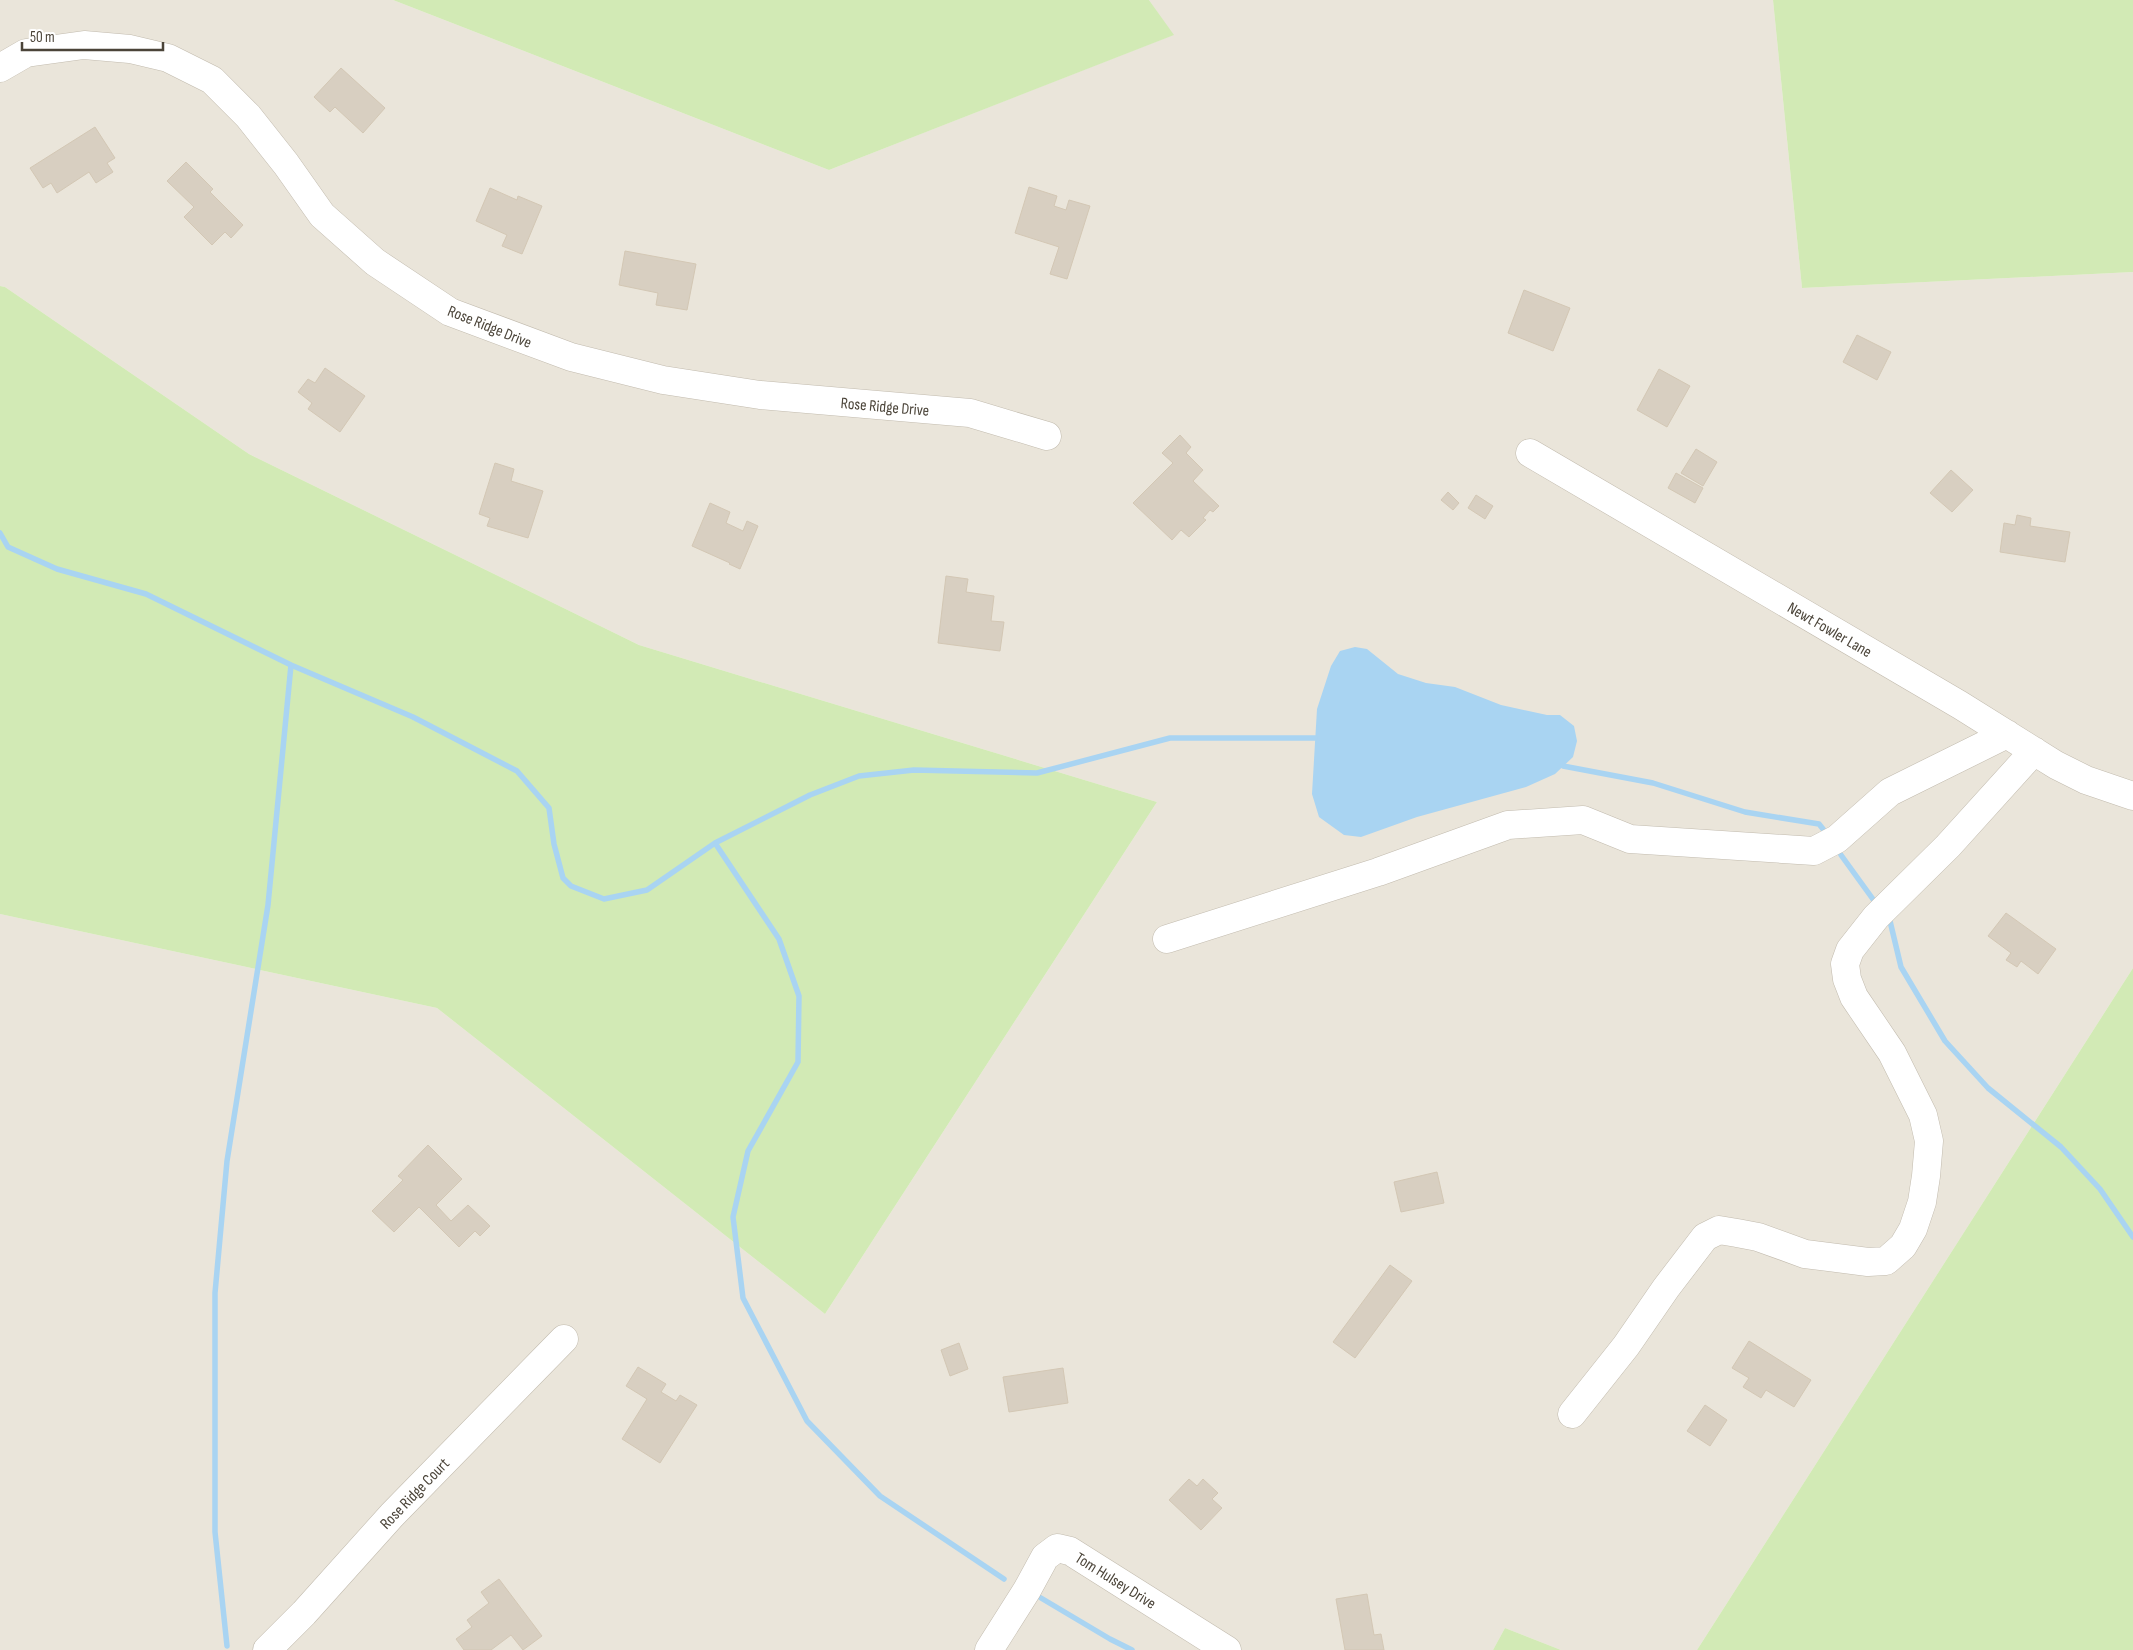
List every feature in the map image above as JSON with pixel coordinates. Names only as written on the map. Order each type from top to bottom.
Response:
[{"type":"street","name":"Rose Ridge Drive","points":[[0,68],[26,53],[84,45],[130,49],[168,58],[203,75],[212,80],[248,116],[322,214],[375,262],[450,312],[571,357],[663,380],[760,395],[970,413],[1047,436]]},
{"type":"street","name":"Newt Fowler Lane","points":[[1530,453],[2034,751],[2086,780],[2133,796]]},
{"type":"street","points":[[1167,939],[1378,872],[1508,825],[1583,820],[1630,839],[1814,850],[1837,840],[1890,792],[2007,734]]},
{"type":"street","points":[[1572,1414],[1626,1346],[1666,1288],[1706,1237],[1719,1230],[1758,1237],[1805,1254],[1868,1262],[1886,1261],[1903,1246],[1913,1229],[1922,1202],[1929,1141],[1923,1115],[1892,1053],[1854,997],[1847,979],[1845,964],[1850,950],[1876,916],[1948,846],[2034,751]]},
{"type":"street","name":"Rose Ridge Court","points":[[267,1650],[304,1613],[392,1515],[564,1339]]},
{"type":"street","name":"Tom Hulsey Drive","points":[[989,1650],[1027,1590],[1045,1557],[1057,1548],[1070,1551],[1227,1650]]},
{"type":"shaded area","points":[[0,0],[393,0],[829,170],[1173,35],[1149,0],[1773,0],[1802,288],[2133,272],[2133,968],[1697,1650],[1561,1650],[1505,1628],[1493,1650],[0,1650],[0,914],[437,1008],[825,1314],[1157,802],[639,645],[249,454],[5,287],[0,286]]},
{"type":"green space","points":[[393,0],[1149,0],[1174,35],[829,170]]},
{"type":"green space","points":[[1773,0],[2133,0],[2133,272],[1802,288]]},
{"type":"green space","points":[[0,286],[5,287],[249,454],[639,645],[1157,802],[825,1314],[437,1008],[0,914]]},
{"type":"green space","points":[[2133,968],[2133,1650],[1697,1650]]},
{"type":"green space","points":[[1505,1628],[1561,1650],[1493,1650]]},
{"type":"water","points":[[1355,647],[1367,649],[1398,674],[1426,683],[1455,687],[1501,705],[1547,715],[1560,715],[1574,726],[1577,741],[1573,757],[1555,774],[1526,787],[1417,817],[1361,837],[1344,835],[1319,817],[1312,794],[1317,709],[1331,666],[1340,651]]},
{"type":"building","points":[[341,68],[385,108],[363,133],[335,107],[330,112],[314,97]]},
{"type":"building","points":[[95,127],[115,158],[107,163],[113,172],[96,183],[89,172],[57,193],[51,183],[43,188],[30,168]]},
{"type":"building","points":[[186,162],[213,189],[210,192],[243,225],[231,238],[225,232],[212,245],[184,217],[194,207],[167,181]]},
{"type":"building","points":[[1029,187],[1057,196],[1054,206],[1066,210],[1069,200],[1090,206],[1067,279],[1050,274],[1059,247],[1015,233]]},
{"type":"building","points":[[490,188],[517,200],[518,196],[542,206],[522,254],[502,246],[507,235],[476,221]]},
{"type":"building","points":[[625,251],[696,264],[687,310],[656,305],[658,293],[619,285]]},
{"type":"building","points":[[1524,290],[1570,308],[1553,351],[1508,333]]},
{"type":"building","points":[[1857,335],[1891,352],[1877,380],[1843,362]]},
{"type":"building","points":[[325,368],[365,396],[340,432],[308,409],[312,403],[298,392],[308,379],[315,383]]},
{"type":"building","points":[[1659,369],[1690,386],[1667,427],[1637,410]]},
{"type":"building","points":[[1180,435],[1191,447],[1186,453],[1203,470],[1193,481],[1219,506],[1213,512],[1210,510],[1203,518],[1206,520],[1189,537],[1181,530],[1172,540],[1133,503],[1173,463],[1162,453]]},
{"type":"building","points":[[1696,449],[1717,462],[1703,486],[1681,473]]},
{"type":"building","points":[[495,463],[514,469],[511,481],[543,491],[528,538],[487,526],[490,518],[479,514]]},
{"type":"building","points":[[1951,470],[1973,490],[1952,512],[1930,493]]},
{"type":"building","points":[[1676,473],[1703,488],[1695,503],[1668,488]]},
{"type":"building","points":[[1448,492],[1459,503],[1453,510],[1441,500]]},
{"type":"building","points":[[1476,495],[1493,506],[1485,519],[1468,508]]},
{"type":"building","points":[[710,503],[730,512],[726,523],[743,531],[747,521],[758,526],[740,569],[692,546]]},
{"type":"building","points":[[2017,515],[2031,518],[2030,526],[2070,532],[2065,562],[2000,552],[2004,523],[2015,525]]},
{"type":"building","points":[[946,576],[968,579],[966,592],[994,596],[991,621],[1004,622],[1000,651],[938,643]]},
{"type":"building","points":[[2006,913],[2056,949],[2038,974],[2021,961],[2017,967],[2006,960],[2011,953],[1988,936]]},
{"type":"building","points":[[428,1145],[462,1179],[436,1205],[451,1221],[468,1205],[490,1226],[480,1236],[475,1231],[459,1247],[419,1207],[394,1232],[372,1211],[403,1180],[398,1176]]},
{"type":"building","points":[[1437,1172],[1444,1203],[1401,1212],[1394,1182]]},
{"type":"building","points":[[1390,1265],[1412,1281],[1355,1358],[1333,1342]]},
{"type":"building","points":[[1749,1341],[1811,1380],[1794,1407],[1766,1390],[1761,1398],[1743,1387],[1749,1378],[1732,1368]]},
{"type":"building","points":[[959,1343],[968,1369],[950,1376],[941,1350]]},
{"type":"building","points":[[638,1367],[666,1384],[661,1392],[676,1401],[680,1395],[697,1405],[660,1463],[622,1439],[647,1399],[626,1386]]},
{"type":"building","points":[[1063,1368],[1068,1403],[1009,1412],[1003,1377]]},
{"type":"building","points":[[1705,1405],[1727,1420],[1710,1446],[1687,1431]]},
{"type":"building","points":[[1189,1479],[1197,1486],[1203,1479],[1218,1493],[1212,1499],[1222,1508],[1201,1530],[1169,1500]]},
{"type":"building","points":[[499,1579],[542,1636],[523,1650],[511,1635],[491,1650],[464,1650],[456,1639],[472,1627],[467,1620],[489,1603],[481,1592]]},
{"type":"building","points":[[1367,1594],[1374,1635],[1381,1634],[1384,1650],[1345,1650],[1336,1599]]},
{"type":"waterway","points":[[0,533],[8,547],[57,569],[146,594],[291,665],[413,717],[517,771],[549,808],[554,844],[563,878],[571,886],[604,899],[647,890],[715,843],[810,795],[859,776],[914,770],[1037,773],[1170,738],[1315,738]]},
{"type":"waterway","points":[[227,1646],[215,1532],[215,1293],[227,1161],[268,905],[291,665]]},
{"type":"waterway","points":[[1563,766],[1653,783],[1745,812],[1819,824],[1823,829]]},
{"type":"waterway","points":[[715,843],[779,939],[799,996],[798,1062],[748,1151],[733,1217],[743,1298],[807,1421],[880,1496],[1004,1579]]},
{"type":"waterway","points":[[1841,855],[1875,902]]},
{"type":"waterway","points":[[1890,921],[1901,967],[1945,1041],[1988,1088],[2061,1147],[2100,1189],[2133,1237]]},
{"type":"waterway","points":[[1041,1598],[1132,1650]]}]
